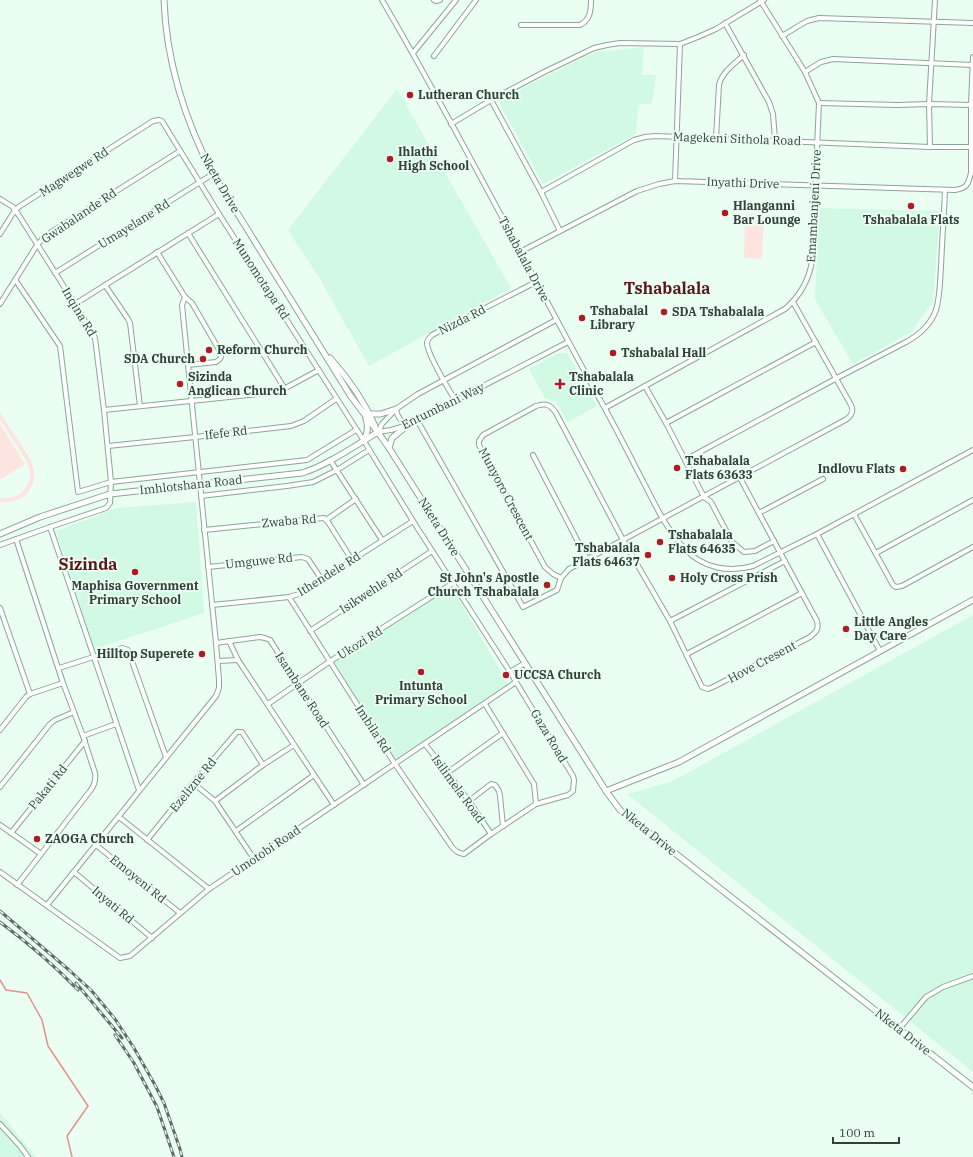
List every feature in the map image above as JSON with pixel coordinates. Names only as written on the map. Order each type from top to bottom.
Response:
[{"type":"street","name":"Nketa Drive","points":[[164,0],[166,29],[174,72],[189,121],[213,174],[350,396],[368,416],[389,448],[606,791],[620,810],[973,1087]]},
{"type":"street","name":"Tshabalala Drive","points":[[382,0],[413,53],[556,320],[605,408],[662,520],[693,557],[711,567],[733,570],[753,566],[817,534],[973,450]]},
{"type":"street","points":[[434,0],[436,2],[440,0]]},
{"type":"street","points":[[413,53],[456,0]]},
{"type":"street","points":[[434,56],[476,0]]},
{"type":"street","points":[[521,25],[580,25],[586,21],[589,16],[591,11],[591,0]]},
{"type":"street","points":[[930,147],[929,104],[936,0]]},
{"type":"street","points":[[451,124],[492,100],[568,60],[601,46],[632,43],[680,44],[698,38],[762,1]]},
{"type":"street","name":"Emambanjeni Drive","points":[[605,408],[777,314],[793,302],[805,285],[810,273],[812,261],[819,103],[805,72],[762,1]]},
{"type":"street","points":[[782,36],[807,21],[819,18],[973,23]]},
{"type":"street","points":[[725,23],[765,95],[773,114],[775,140]]},
{"type":"street","points":[[675,181],[680,44]]},
{"type":"street","points":[[716,138],[719,85],[721,78],[744,55]]},
{"type":"street","points":[[972,173],[970,147],[973,57]]},
{"type":"street","points":[[805,72],[821,62],[833,59],[973,65]]},
{"type":"street","points":[[492,100],[560,231]]},
{"type":"street","points":[[819,103],[971,105]]},
{"type":"street","name":"Munomotapa Rd","points":[[157,120],[162,121],[219,214],[510,672]]},
{"type":"street","name":"Magwegwe Rd","points":[[0,234],[15,210],[157,120]]},
{"type":"street","name":"Magekeni Sithola Road","points":[[541,192],[634,140],[645,137],[656,136],[930,147],[970,147]]},
{"type":"street","name":"Gwabalande Rd","points":[[0,304],[16,281],[37,245],[45,236],[180,151]]},
{"type":"street","name":"Inyathi Drive","points":[[520,252],[638,191],[658,184],[675,181],[954,190],[965,186],[972,173]]},
{"type":"street","name":"Umayelane Rd","points":[[55,273],[213,174]]},
{"type":"street","points":[[685,460],[916,336],[924,329],[936,309],[939,289],[945,190]]},
{"type":"street","name":"Inqina Rd","points":[[0,199],[15,210],[75,304],[96,340],[108,446],[111,482],[110,494]]},
{"type":"street","points":[[75,304],[219,214]]},
{"type":"street","points":[[188,233],[285,389]]},
{"type":"street","points":[[157,252],[185,297],[192,303],[222,356],[216,362],[188,365]]},
{"type":"street","points":[[16,281],[60,346],[78,492],[111,482],[307,460],[356,430]]},
{"type":"street","name":"Nizda Rd","points":[[444,380],[429,353],[427,342],[429,338],[432,335],[536,282]]},
{"type":"street","points":[[105,285],[130,323],[140,406]]},
{"type":"street","points":[[47,906],[216,696],[219,688],[218,661],[182,305],[185,297]]},
{"type":"street","points":[[417,420],[523,607],[557,590],[561,578],[569,569],[740,478],[850,416],[853,411],[852,405],[793,302]]},
{"type":"street","name":"Entumbani Way","points":[[378,432],[382,424],[396,409],[444,380],[556,320]]},
{"type":"street","name":"Entumbani Way","points":[[378,432],[392,430],[408,425],[568,342]]},
{"type":"street","points":[[666,424],[816,342]]},
{"type":"street","points":[[104,410],[278,392],[319,370]]},
{"type":"street","points":[[444,380],[455,400]]},
{"type":"street","points":[[645,386],[704,497],[711,502],[732,542],[744,552],[755,551],[774,541]]},
{"type":"street","name":"Ifefe Rd","points":[[108,446],[298,424],[336,399]]},
{"type":"street","name":"Munyoro Crescent","points":[[561,578],[553,574],[545,567],[479,445],[479,441],[483,435],[536,406],[543,404],[552,407],[623,540]]},
{"type":"street","points":[[364,441],[367,432],[368,416],[381,414],[396,409],[396,413],[401,420],[408,425],[392,438],[389,448]]},
{"type":"street","name":"Imhlotshana Road","points":[[0,534],[40,517],[110,494],[302,473],[330,460],[378,432]]},
{"type":"street","points":[[201,496],[309,483],[337,470],[369,450]]},
{"type":"street","points":[[533,455],[587,559]]},
{"type":"street","points":[[330,460],[382,540]]},
{"type":"street","name":"Hove Cresent","points":[[623,540],[670,621],[702,687],[711,689],[810,637],[818,627],[817,621],[740,478]]},
{"type":"street","points":[[759,514],[823,479]]},
{"type":"street","points":[[0,545],[106,508],[110,504],[110,494]]},
{"type":"street","points":[[326,520],[356,499]]},
{"type":"street","points":[[876,553],[973,500]]},
{"type":"street","points":[[854,514],[893,585],[898,588],[973,547]]},
{"type":"street","name":"Zwaba Rd","points":[[204,530],[321,518],[326,520],[352,560]]},
{"type":"street","name":"Ithendele Rd","points":[[212,605],[289,597],[305,591],[413,521]]},
{"type":"street","points":[[50,527],[139,790]]},
{"type":"street","points":[[817,534],[880,651]]},
{"type":"street","points":[[16,539],[74,712],[84,736],[95,773],[95,782],[90,791],[17,885]]},
{"type":"street","name":"Isikwehle Rd","points":[[310,631],[432,551]]},
{"type":"street","name":"Umguwe Rd","points":[[208,567],[302,557],[308,559],[322,580]]},
{"type":"street","points":[[670,621],[785,561]]},
{"type":"street","name":"Ukozi Rd","points":[[268,704],[329,662],[453,583]]},
{"type":"street","points":[[687,654],[802,593]]},
{"type":"street","name":"Imbila Rd","points":[[289,597],[395,764],[455,851],[464,854],[490,834]]},
{"type":"street","points":[[606,791],[679,762],[973,600]]},
{"type":"street","points":[[0,608],[30,694]]},
{"type":"street","name":"Isambane Road","points":[[216,643],[260,637],[270,640],[297,684],[364,785]]},
{"type":"street","points":[[229,641],[238,660],[334,805]]},
{"type":"street","points":[[59,668],[122,648],[128,650],[166,757]]},
{"type":"street","points":[[218,661],[238,660]]},
{"type":"street","points":[[516,682],[510,672],[525,663]]},
{"type":"street","name":"Umotobi Road","points":[[0,872],[120,958],[130,956],[209,889],[516,682]]},
{"type":"street","name":"Gaza Road","points":[[516,682],[574,780],[573,791],[568,795],[536,804]]},
{"type":"street","points":[[0,730],[30,694],[64,683]]},
{"type":"street","points":[[485,704],[534,784],[536,804],[490,834]]},
{"type":"street","points":[[0,787],[50,724],[55,720],[74,712]]},
{"type":"street","points":[[84,736],[116,724]]},
{"type":"street","name":"Ezelizne Rd","points":[[147,840],[236,733],[240,731],[242,732],[263,765]]},
{"type":"street","points":[[447,773],[503,733]]},
{"type":"street","name":"Pakati Rd","points":[[11,833],[85,741]]},
{"type":"street","name":"Isilimela Road","points":[[426,744],[490,834]]},
{"type":"street","points":[[215,801],[263,765],[294,745]]},
{"type":"street","points":[[236,830],[314,775]]},
{"type":"street","points":[[193,783],[215,801],[236,830],[254,859]]},
{"type":"street","points":[[468,801],[491,784],[495,785],[500,796],[502,826]]},
{"type":"street","points":[[119,817],[209,889]]},
{"type":"street","points":[[0,825],[41,854]]},
{"type":"street","name":"Emoyeni Rd","points":[[96,845],[180,913]]},
{"type":"street","name":"Inyati Rd","points":[[74,872],[152,938]]},
{"type":"street","points":[[899,1029],[926,997],[942,987],[973,976]]},
{"type":"street","points":[[0,1124],[28,1157]]},
{"type":"shaded area","points":[[644,47],[642,75],[656,75],[652,103],[638,105],[636,134],[543,184],[499,102],[527,86],[597,52]]},
{"type":"shaded area","name":"Ihlathi High School","points":[[397,89],[511,288],[369,366],[317,274],[288,230]]},
{"type":"shaded area","points":[[819,208],[940,211],[933,302],[911,332],[853,364],[815,299]]},
{"type":"shaded area","points":[[745,214],[764,215],[762,259],[744,258]]},
{"type":"shaded area","name":"Tshabalala Clinic","points":[[559,353],[567,353],[597,406],[568,422],[556,402],[545,398],[529,369]]},
{"type":"shaded area","points":[[0,412],[27,454],[33,467],[34,474],[34,480],[26,494],[17,500],[7,502],[0,502],[0,498],[12,497],[21,493],[30,479],[30,473],[27,462],[0,420]]},
{"type":"shaded area","points":[[0,424],[25,464],[0,480]]},
{"type":"shaded area","name":"Maphisa Government Primary School","points":[[196,502],[204,613],[94,649],[56,531],[117,508]]},
{"type":"shaded area","name":"Intunta Primary School","points":[[451,587],[508,683],[396,761],[334,662]]},
{"type":"shaded area","points":[[973,615],[973,1072],[627,794],[671,782]]},
{"type":"shaded area","points":[[0,1113],[36,1157],[0,1157]]},
{"type":"waterway","points":[[0,980],[6,990],[27,993],[42,1020],[48,1046],[88,1106],[67,1136],[72,1157]]},
{"type":"railway","points":[[0,911],[91,990],[115,1019],[134,1048],[164,1103],[182,1157]]},
{"type":"railway","points":[[0,922],[40,954],[78,990]]},
{"type":"railway","points":[[76,983],[122,1038]]},
{"type":"railway","points":[[115,1035],[134,1063],[157,1107],[174,1157]]},
{"type":"place","name":"Lutheran Church","points":[[410,95]]},
{"type":"place","name":"Ihlathi High School","points":[[390,159]]},
{"type":"place","name":"Tshabalala Flats","points":[[911,206]]},
{"type":"place","name":"Hlanganni Bar Lounge","points":[[725,213]]},
{"type":"place","name":"SDA Tshabalala","points":[[664,312]]},
{"type":"place","name":"Tshabalal Library","points":[[582,318]]},
{"type":"place","name":"Reform Church","points":[[209,350]]},
{"type":"place","name":"Tshabalal Hall","points":[[613,353]]},
{"type":"place","name":"SDA Church","points":[[203,359]]},
{"type":"place","name":"Sizinda Anglican Church","points":[[180,384]]},
{"type":"place","name":"Tshabalala Clinic","points":[[560,384]]},
{"type":"place","name":"Tshabalala Flats 63633","points":[[677,468]]},
{"type":"place","name":"Indlovu Flats","points":[[903,469]]},
{"type":"place","name":"Tshabalala Flats 64635","points":[[660,542]]},
{"type":"place","name":"Tshabalala Flats 64637","points":[[648,555]]},
{"type":"place","name":"Maphisa Government Primary School","points":[[135,572]]},
{"type":"place","name":"Holy Cross Prish","points":[[672,578]]},
{"type":"place","name":"St John's Apostle Church Tshabalala","points":[[547,585]]},
{"type":"place","name":"Little Angles Day Care","points":[[846,629]]},
{"type":"place","name":"Hilltop Superete","points":[[202,654]]},
{"type":"place","name":"Intunta Primary School","points":[[421,672]]},
{"type":"place","name":"UCCSA Church","points":[[506,675]]},
{"type":"place","name":"ZAOGA Church","points":[[37,839]]},
{"type":"district","name":"Tshabalala","points":[[667,288]]},
{"type":"district","name":"Sizinda","points":[[88,564]]}]
